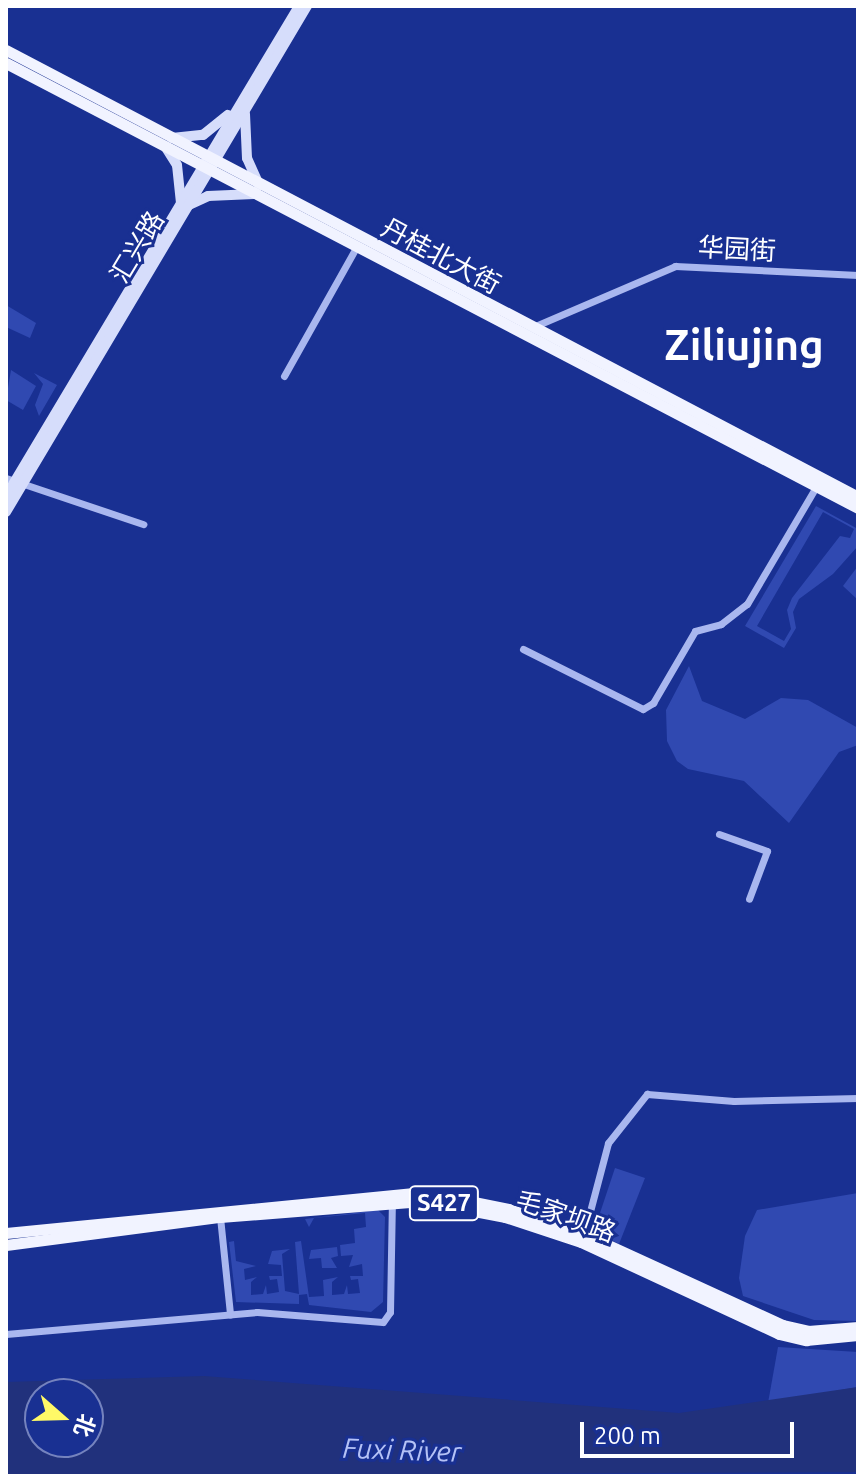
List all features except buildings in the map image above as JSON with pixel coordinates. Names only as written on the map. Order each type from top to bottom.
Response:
[{"type":"main road","points":[[247,100],[203,135],[167,141],[177,165],[184,205],[208,196],[259,189],[247,158],[243,119],[247,100],[299,6]]},
{"type":"main road","points":[[209,163],[307,6]]},
{"type":"main road","name":"丹桂北大街","points":[[6,50],[167,141]]},
{"type":"main road","name":"丹桂北大街","points":[[6,63],[167,141],[858,497]]},
{"type":"main road","name":"汇兴路","points":[[6,512],[13,482],[209,163]]},
{"type":"main road","name":"丹桂北大街","points":[[259,189],[357,246],[858,508]]},
{"type":"main road","points":[[6,496],[13,482]]},
{"type":"main road","name":"毛家坝路","points":[[6,1233],[278,1202],[424,1192],[508,1209],[584,1234],[783,1325],[808,1331],[858,1327]]},
{"type":"main road","name":"毛家坝路","points":[[6,1245],[220,1217],[392,1201],[455,1205],[581,1242],[779,1334],[806,1340],[858,1335]]},
{"type":"street","points":[[284,376],[357,246]]},
{"type":"street","name":"华园街","points":[[531,328],[675,266],[858,275]]},
{"type":"street","points":[[13,482],[143,524]]},
{"type":"street","points":[[523,649],[643,709],[653,703],[695,631],[721,624],[747,604],[816,487]]},
{"type":"street","points":[[719,834],[767,851],[749,899]]},
{"type":"street","points":[[584,1234],[608,1143],[647,1094],[734,1101],[858,1098]]},
{"type":"street","points":[[6,1334],[230,1314],[305,1313],[383,1322],[390,1312],[392,1201]]},
{"type":"street","points":[[220,1217],[230,1314]]},
{"type":"shaded area","points":[[6,305],[36,323],[30,338],[6,327]]},
{"type":"shaded area","points":[[11,370],[36,386],[23,410],[6,400]]},
{"type":"shaded area","points":[[34,373],[57,385],[39,416],[35,405],[43,384]]},
{"type":"shaded area","points":[[816,506],[858,529],[858,546],[833,574],[799,599],[793,612],[796,628],[784,648],[745,626]],"holes":[[[823,512],[854,529],[850,538],[840,536],[792,598],[787,610],[791,629],[784,641],[757,626]]]},
{"type":"shaded area","points":[[858,566],[858,600],[843,586]]},
{"type":"shaded area","points":[[689,666],[702,701],[745,719],[781,698],[808,700],[858,728],[858,745],[839,752],[789,823],[744,781],[688,769],[677,761],[667,741],[666,710]]},
{"type":"shaded area","points":[[615,1168],[645,1178],[619,1244],[594,1231]]},
{"type":"shaded area","points":[[858,1193],[858,1321],[814,1320],[743,1296],[739,1278],[745,1236],[757,1210]]},
{"type":"shaded area","points":[[378,1210],[385,1217],[383,1302],[371,1312],[309,1305],[307,1294],[299,1295],[299,1304],[236,1302],[229,1242],[234,1241],[236,1261],[256,1266],[244,1269],[245,1280],[257,1277],[251,1282],[251,1295],[263,1294],[266,1285],[267,1294],[279,1292],[277,1279],[270,1280],[269,1276],[282,1276],[281,1265],[268,1264],[272,1251],[290,1249],[282,1254],[285,1291],[299,1294],[295,1242],[301,1241],[309,1297],[324,1296],[323,1280],[338,1277],[332,1282],[332,1295],[344,1294],[347,1285],[348,1294],[360,1293],[358,1279],[351,1280],[350,1276],[363,1276],[362,1264],[349,1267],[353,1255],[341,1256],[340,1245],[355,1243],[354,1229],[366,1227],[365,1213],[314,1218],[309,1227],[305,1219]]},
{"type":"shaded area","points":[[337,1247],[338,1256],[331,1258],[337,1268],[322,1268],[321,1258],[309,1259],[311,1250]]},
{"type":"shaded area","points":[[778,1347],[858,1352],[858,1387],[768,1403]]},
{"type":"water","name":"Fuxi River","points":[[204,1376],[679,1413],[858,1387],[858,1472],[6,1476],[6,1382],[24,1381],[24,1458],[104,1458],[104,1379]]},
{"type":"district","name":"Ziliujing","points":[[744,345]]}]
